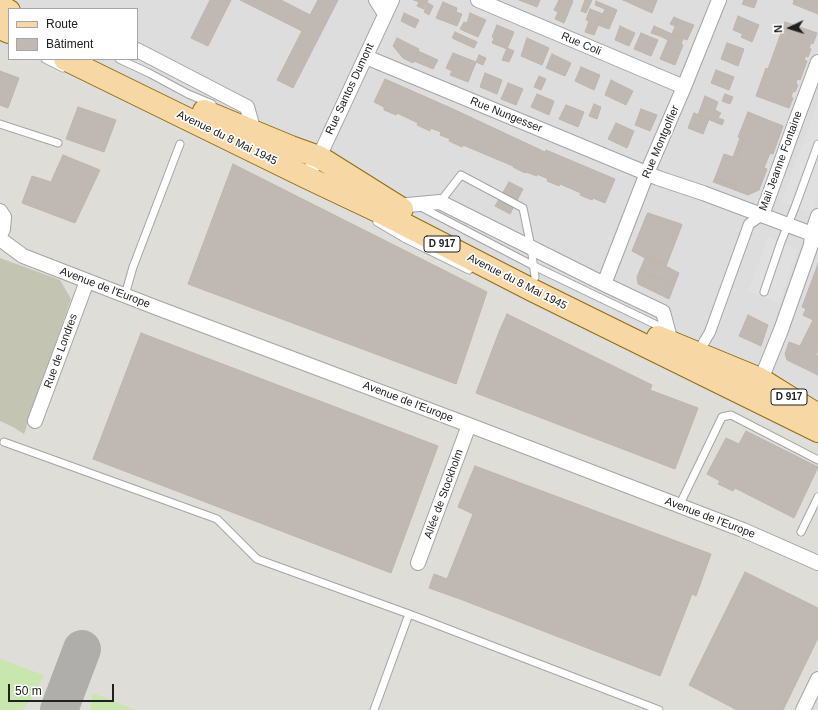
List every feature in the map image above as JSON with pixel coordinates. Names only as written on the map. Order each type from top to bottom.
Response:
[{"type":"main road","name":"Avenue du 8 Mai 1945","points":[[100,60],[129,76],[211,114],[251,120],[291,147],[322,150],[405,203],[506,263],[534,271],[648,332],[671,336],[726,366],[760,379],[818,431]]},
{"type":"main road","name":"Avenue du 8 Mai 1945","points":[[68,65],[384,214],[534,292],[760,379],[818,415]]},
{"type":"street","points":[[376,0],[385,14]]},
{"type":"street","name":"Rue Santos Dumont","points":[[306,177],[322,150],[392,0]]},
{"type":"street","name":"Rue Coli","points":[[478,0],[684,87]]},
{"type":"street","name":"Rue Montgolfier","points":[[604,284],[647,173],[719,0]]},
{"type":"street","name":"Avenue du 8 Mai 1945","points":[[138,51],[251,120]]},
{"type":"street","name":"Rue Nungesser","points":[[366,57],[658,178],[812,234]]},
{"type":"street","name":"Mail Jeanne Fontaine","points":[[703,344],[710,332],[749,224],[762,215],[818,62]]},
{"type":"street","points":[[405,203],[440,202],[663,312],[671,336]]},
{"type":"street","points":[[0,211],[4,217],[3,230],[0,235]]},
{"type":"street","points":[[760,379],[784,322],[811,245],[812,234],[818,216]]},
{"type":"street","name":"Avenue de l'Europe","points":[[0,239],[23,256],[754,535],[818,563]]},
{"type":"street","name":"Rue de Londres","points":[[35,421],[87,280]]},
{"type":"street","name":"Allée de Stockholm","points":[[418,563],[469,425]]},
{"type":"street","points":[[803,710],[818,679]]},
{"type":"lane","points":[[49,60],[68,65]]},
{"type":"lane","points":[[121,60],[188,94],[216,106]]},
{"type":"lane","points":[[0,124],[58,143]]},
{"type":"lane","points":[[125,295],[133,267],[180,144]]},
{"type":"lane","points":[[764,292],[818,144]]},
{"type":"lane","points":[[440,202],[461,175],[524,208],[534,271]]},
{"type":"lane","points":[[369,218],[404,238],[473,272]]},
{"type":"lane","points":[[678,506],[722,416],[731,415],[818,460]]},
{"type":"lane","points":[[4,442],[216,519],[257,559],[409,614],[659,710]]},
{"type":"lane","points":[[801,532],[818,497]]},
{"type":"lane","points":[[374,710],[409,614]]},
{"type":"shaded area","points":[[0,0],[818,0],[818,448],[373,230],[294,187],[52,69],[30,60],[138,60],[138,8],[8,8],[8,52],[0,48]]},
{"type":"shaded area","points":[[0,48],[8,52],[8,60],[30,60],[52,69],[295,187],[373,230],[818,448],[818,710],[0,710]]},
{"type":"shaded area","points":[[818,102],[818,196],[812,213],[781,202]]},
{"type":"shaded area","points":[[768,237],[798,249],[779,303],[748,291]]},
{"type":"shaded area","points":[[0,258],[60,280],[71,299],[24,434],[0,421]]},
{"type":"green space","points":[[0,659],[44,675],[34,695],[21,710],[0,710]]},
{"type":"green space","points":[[93,693],[136,710],[90,710]]},
{"type":"building","points":[[210,0],[231,0],[208,46],[191,38]]},
{"type":"building","points":[[240,0],[281,0],[310,15],[318,0],[338,0],[293,88],[277,80],[302,31]]},
{"type":"building","points":[[414,0],[428,0],[424,9],[417,6],[419,2]]},
{"type":"building","points":[[519,0],[540,0],[537,7]]},
{"type":"building","points":[[559,0],[573,1],[564,23],[555,19],[558,12],[554,10]]},
{"type":"building","points":[[585,0],[592,0],[586,13],[581,11]]},
{"type":"building","points":[[623,0],[657,0],[652,13]]},
{"type":"building","points":[[744,0],[757,0],[754,8],[742,4]]},
{"type":"building","points":[[794,0],[818,0],[818,14],[793,4]]},
{"type":"building","points":[[596,1],[617,10],[609,29],[598,25],[605,9],[595,5]]},
{"type":"building","points":[[443,2],[457,8],[456,12],[462,14],[457,26],[436,18]]},
{"type":"building","points":[[428,3],[433,6],[429,15],[424,12]]},
{"type":"building","points":[[590,9],[603,14],[594,35],[585,32],[589,21],[586,20]]},
{"type":"building","points":[[404,13],[419,20],[415,28],[401,21]]},
{"type":"building","points":[[470,13],[486,20],[478,37],[460,29],[464,22],[467,23]]},
{"type":"building","points":[[738,16],[759,25],[752,42],[741,37],[743,34],[733,30]]},
{"type":"building","points":[[674,17],[678,19],[675,26],[670,24]]},
{"type":"building","points":[[678,19],[694,25],[687,40],[672,34]]},
{"type":"building","points":[[785,22],[817,33],[813,44],[811,43],[809,48],[811,49],[808,57],[806,56],[804,60],[807,61],[800,80],[797,79],[796,84],[798,85],[795,92],[793,91],[791,97],[793,98],[789,108],[756,96],[766,68],[768,69]]},
{"type":"building","points":[[497,25],[514,32],[507,49],[492,43],[494,38],[492,37]]},
{"type":"building","points":[[620,26],[635,33],[629,46],[615,40]]},
{"type":"building","points":[[654,26],[663,30],[660,36],[651,33]]},
{"type":"building","points":[[663,30],[683,39],[681,44],[683,45],[675,65],[660,59],[668,40],[660,36]]},
{"type":"building","points":[[455,32],[477,42],[474,48],[452,38]]},
{"type":"building","points":[[641,33],[658,40],[651,56],[634,49]]},
{"type":"building","points":[[397,38],[419,49],[413,63],[403,58],[393,46]]},
{"type":"building","points":[[527,38],[549,48],[542,65],[521,56]]},
{"type":"building","points":[[727,43],[744,49],[738,66],[721,59]]},
{"type":"building","points":[[507,48],[514,51],[509,62],[502,60]]},
{"type":"building","points":[[418,51],[438,60],[433,69],[414,61]]},
{"type":"building","points":[[453,53],[476,62],[468,82],[450,75],[452,71],[446,68]]},
{"type":"building","points":[[552,54],[571,63],[565,76],[546,68]]},
{"type":"building","points":[[479,55],[486,58],[483,65],[476,62]]},
{"type":"building","points":[[581,67],[600,75],[594,90],[575,81]]},
{"type":"building","points":[[716,70],[734,77],[729,90],[711,83]]},
{"type":"building","points":[[0,71],[19,78],[8,108],[0,105]]},
{"type":"building","points":[[485,73],[502,80],[497,94],[480,87]]},
{"type":"building","points":[[539,76],[546,79],[541,90],[534,87]]},
{"type":"building","points":[[385,79],[545,152],[546,150],[615,179],[605,203],[580,195],[581,193],[560,184],[559,186],[547,181],[548,179],[537,174],[537,176],[526,172],[525,173],[513,166],[463,145],[462,147],[449,141],[450,139],[440,135],[441,132],[430,128],[430,131],[417,125],[418,123],[397,113],[396,115],[384,110],[384,107],[374,102]]},
{"type":"building","points":[[611,80],[633,91],[626,105],[605,95]]},
{"type":"building","points":[[508,83],[523,89],[516,105],[501,99]]},
{"type":"building","points":[[537,94],[554,101],[549,115],[531,107]]},
{"type":"building","points":[[725,94],[733,97],[730,104],[722,101]]},
{"type":"building","points":[[705,96],[718,102],[715,110],[721,113],[718,118],[724,120],[722,125],[698,115]]},
{"type":"building","points":[[594,104],[601,107],[597,119],[589,116]]},
{"type":"building","points":[[566,105],[584,112],[578,127],[559,119]]},
{"type":"building","points":[[78,107],[116,120],[104,152],[66,139]]},
{"type":"building","points":[[641,109],[657,115],[650,131],[635,125]]},
{"type":"building","points":[[748,112],[783,126],[773,154],[770,153],[764,168],[767,169],[759,190],[748,195],[735,190],[736,186],[715,178],[724,154],[736,158],[743,139],[738,137]]},
{"type":"building","points":[[694,113],[709,119],[703,134],[688,128]]},
{"type":"building","points":[[616,123],[634,131],[627,148],[608,139]]},
{"type":"building","points":[[740,138],[743,139],[736,158],[733,157]]},
{"type":"building","points":[[63,155],[100,170],[75,223],[22,203],[32,176],[51,182]]},
{"type":"building","points":[[233,164],[487,292],[456,384],[188,284]]},
{"type":"building","points":[[715,178],[736,186],[735,190],[713,182]]},
{"type":"building","points":[[509,182],[523,189],[510,214],[495,206]]},
{"type":"building","points":[[648,213],[682,225],[666,266],[632,251]]},
{"type":"building","points":[[646,256],[679,273],[674,286],[640,270]]},
{"type":"building","points":[[818,264],[818,349],[816,355],[818,356],[818,375],[787,360],[785,354],[789,342],[800,346],[813,320],[803,315],[806,309],[802,307]]},
{"type":"building","points":[[640,270],[674,286],[669,299],[638,284],[637,277]]},
{"type":"building","points":[[507,314],[652,385],[650,390],[698,408],[675,469],[476,393]]},
{"type":"building","points":[[748,315],[768,325],[761,346],[739,336]]},
{"type":"building","points":[[141,333],[438,446],[391,573],[93,459]]},
{"type":"building","points":[[746,431],[818,467],[794,518],[735,488],[733,491],[718,484],[720,481],[707,474],[726,438],[739,444]]},
{"type":"building","points":[[475,466],[711,554],[696,596],[692,594],[660,676],[429,588],[434,574],[447,579],[473,514],[458,507]]},
{"type":"building","points":[[745,572],[818,608],[818,638],[783,710],[737,710],[689,685]]},
{"type":"taxiway","points":[[59,710],[82,649]]}]
